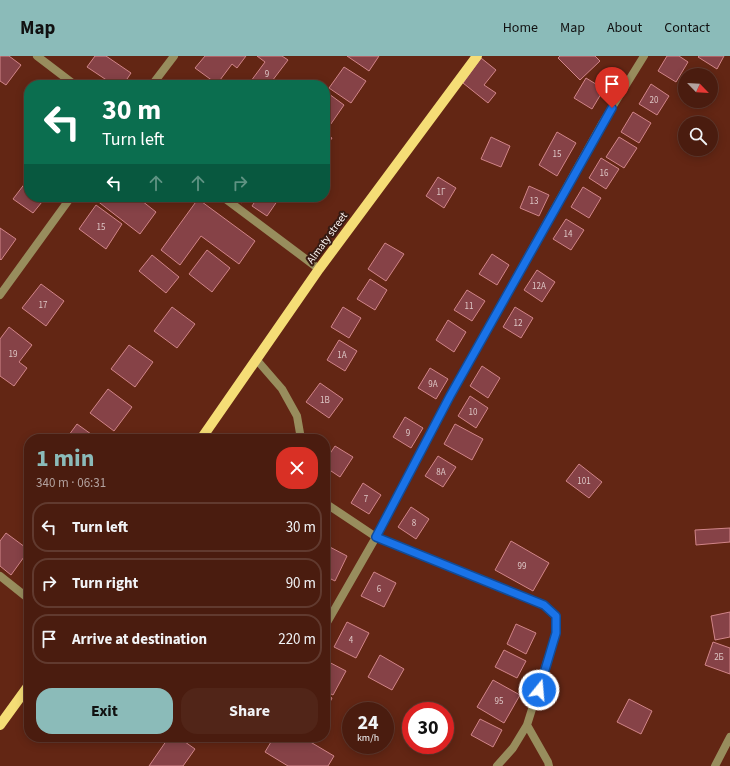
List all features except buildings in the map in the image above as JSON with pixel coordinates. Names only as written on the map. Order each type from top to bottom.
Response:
[{"type":"main road","name":"Almaty street","points":[[204,434],[319,269],[477,56]]},
{"type":"main road","points":[[0,725],[24,692]]},
{"type":"street","points":[[37,56],[68,80]]},
{"type":"street","points":[[156,80],[174,56]]},
{"type":"street","points":[[330,617],[376,537],[454,389],[604,122],[644,56]]},
{"type":"street","points":[[0,295],[67,202]]},
{"type":"street","points":[[230,202],[319,269]]},
{"type":"street","points":[[256,359],[282,389],[298,416],[300,434]]},
{"type":"street","points":[[330,506],[376,537],[544,605],[556,616],[556,633],[527,725],[513,748],[497,766]]},
{"type":"street","points":[[0,576],[24,595]]},
{"type":"street","points":[[527,725],[549,766]]},
{"type":"street","points":[[715,766],[730,737]]},
{"type":"route","points":[[539,690],[556,633],[556,616],[544,605],[376,537],[450,396],[612,108]]}]
